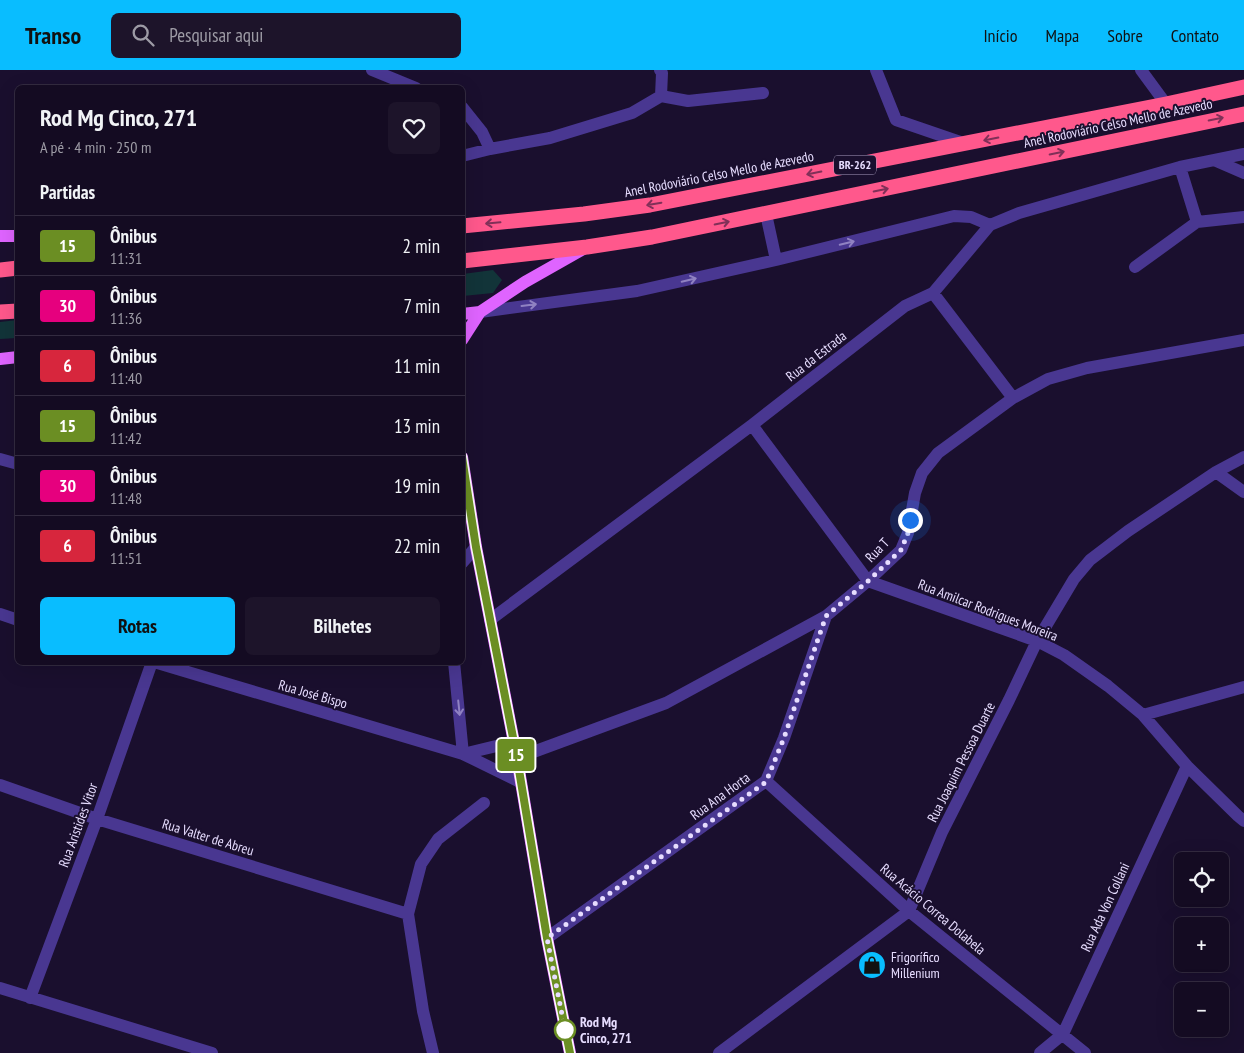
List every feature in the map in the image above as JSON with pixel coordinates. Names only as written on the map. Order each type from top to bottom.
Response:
[{"type":"highway","name":"Anel Rodoviário Celso Mello de Azevedo","points":[[465,226],[584,214],[650,205],[966,144],[1244,87]]},
{"type":"highway","name":"Anel Rodoviário Celso Mello de Azevedo","points":[[465,261],[588,247],[652,237],[1244,114]]},
{"type":"highway","points":[[0,270],[15,268]]},
{"type":"highway","points":[[0,312],[15,310]]},
{"type":"main road","points":[[0,236],[15,236]]},
{"type":"main road","name":"Anel Rodoviário Celso Mello de Azevedo","points":[[465,314],[480,312],[524,282],[588,247]]},
{"type":"main road","points":[[465,335],[480,312]]},
{"type":"main road","points":[[0,359],[15,357]]},
{"type":"main road","points":[[465,493],[467,517],[476,547],[517,758],[547,938],[570,1053]]},
{"type":"street","points":[[372,70],[409,85]]},
{"type":"street","points":[[660,70],[662,73],[661,96]]},
{"type":"street","points":[[876,70],[896,120],[966,144]]},
{"type":"street","points":[[1141,70],[1166,104]]},
{"type":"street","points":[[465,155],[550,138],[632,113],[661,96],[688,101],[763,93]]},
{"type":"street","points":[[465,111],[482,132],[490,149]]},
{"type":"street","name":"Rua da Estrada","points":[[490,620],[752,425],[905,306],[933,293],[990,225],[1019,213],[1180,168],[1244,154]]},
{"type":"street","points":[[1214,160],[1244,173]]},
{"type":"street","points":[[1180,168],[1197,222]]},
{"type":"street","points":[[766,214],[776,260]]},
{"type":"street","points":[[480,312],[638,291],[776,260],[954,216],[971,217],[990,225]]},
{"type":"street","points":[[1135,268],[1197,222],[1244,217]]},
{"type":"street","points":[[933,293],[1013,398]]},
{"type":"street","name":"Rua T","points":[[517,758],[666,703],[826,616],[901,550],[908,533],[915,493],[922,473],[938,453],[1013,398],[1048,379],[1087,368],[1244,340]]},
{"type":"street","points":[[752,425],[868,581]]},
{"type":"street","name":"Rua Joaquim Pessoa Duarte","points":[[910,911],[942,832],[1009,700],[1036,642],[1074,579],[1090,560],[1128,531],[1216,472],[1244,457]]},
{"type":"street","points":[[0,459],[15,463]]},
{"type":"street","points":[[1216,472],[1244,492]]},
{"type":"street","points":[[465,560],[476,547]]},
{"type":"street","name":"Rua Amilcar Rodrigues Moreira","points":[[868,581],[1036,642],[1064,655],[1108,686],[1143,715],[1187,766],[1244,821]]},
{"type":"street","points":[[0,614],[15,619]]},
{"type":"street","name":"Rua Ana Horta","points":[[547,938],[766,782],[784,738],[826,616]]},
{"type":"street","name":"Rua Aristides Vitor","points":[[30,998],[152,665]]},
{"type":"street","name":"Rua José Bispo","points":[[163,665],[464,754],[520,782]]},
{"type":"street","points":[[454,665],[464,754],[513,742]]},
{"type":"street","points":[[1143,715],[1244,687]]},
{"type":"street","name":"Rua Ada Von Collani","points":[[1040,1053],[1062,1034],[1187,766]]},
{"type":"street","name":"Rua Acácio Correa Dolabela","points":[[766,782],[910,911],[1085,1053]]},
{"type":"street","name":"Rua Valter de Abreu","points":[[0,785],[97,819],[408,914]]},
{"type":"street","points":[[433,1053],[422,1011],[408,914],[421,864],[438,839],[484,803]]},
{"type":"street","points":[[719,1053],[910,911]]},
{"type":"street","points":[[0,988],[212,1053]]},
{"type":"green space","points":[[493,270],[502,280],[493,293],[465,296],[465,274]]},
{"type":"green space","points":[[15,320],[15,338],[0,339],[0,322]]},
{"type":"bus line","name":"15","points":[[465,476],[476,547],[517,758],[547,938],[570,1053]]},
{"type":"place","name":"Frigorífico Millenium","points":[[872,965]]},
{"type":"place","name":"Rod Mg Cinco, 271","points":[[565,1030]]},
{"type":"route","points":[[565,1030],[547,938],[766,782],[784,738],[826,616],[901,550],[908,533],[910,520]]}]
